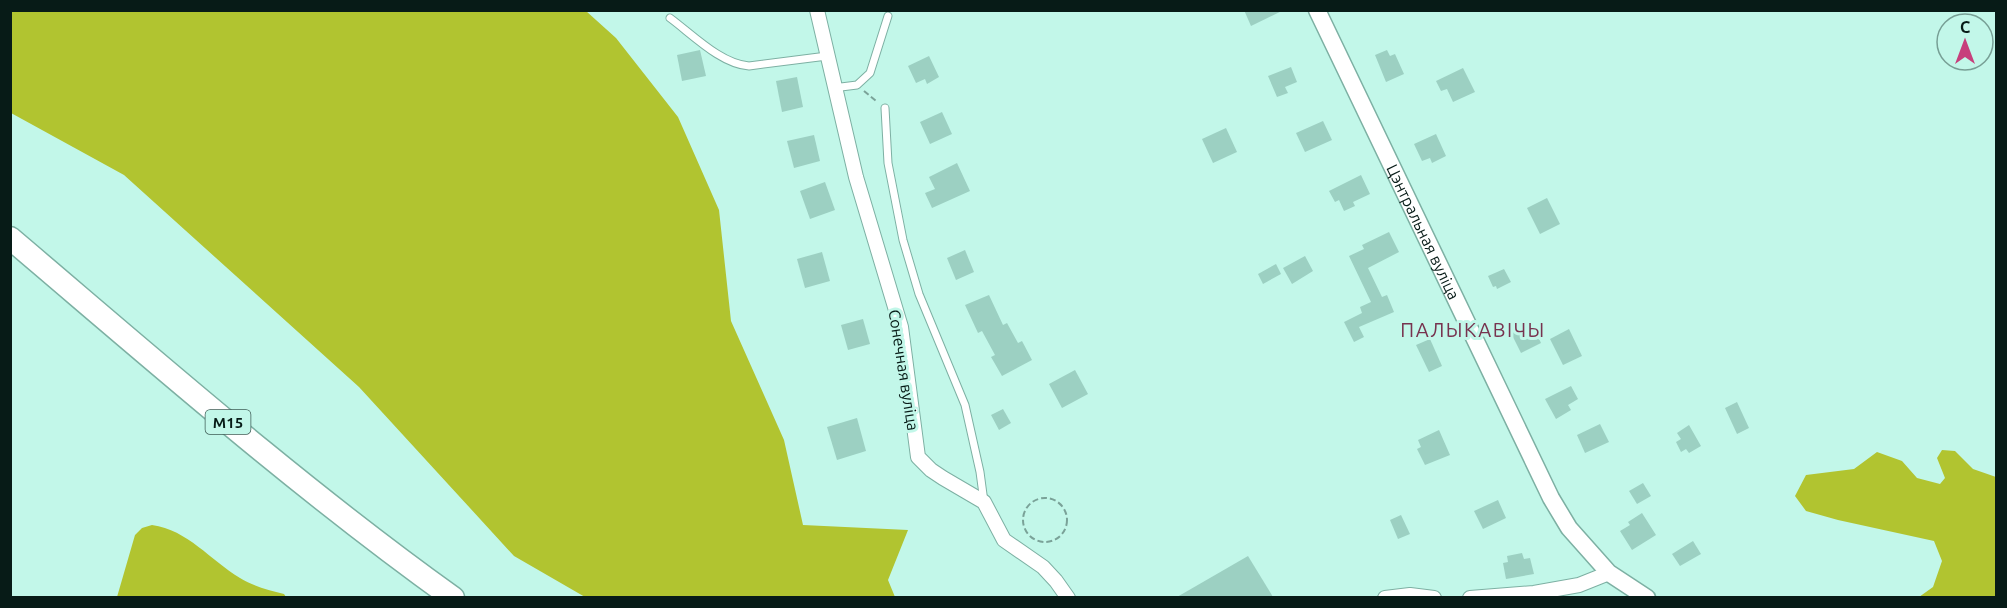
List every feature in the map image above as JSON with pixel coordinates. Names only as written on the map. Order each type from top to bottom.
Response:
[{"type":"highway","name":"М15","points":[[10,238],[225,420],[381,546],[453,597]]},
{"type":"street","name":"Сонечная вуліца","points":[[816,10],[856,177],[901,327],[918,457],[931,470],[984,502]]},
{"type":"street","name":"Цэнтральная вуліца","points":[[1317,10],[1551,498],[1569,528],[1609,573],[1647,597]]},
{"type":"street","points":[[984,502],[1004,540],[1042,567],[1068,597]]},
{"type":"street","points":[[1470,597],[1534,593],[1579,585],[1609,573]]},
{"type":"street","points":[[1385,597],[1410,595],[1434,597]]},
{"type":"lane","points":[[834,88],[856,85],[870,73],[888,16]]},
{"type":"lane","points":[[670,18],[736,65],[749,66],[827,56]]},
{"type":"lane","points":[[885,108],[888,163],[903,240],[919,294],[965,405],[980,472],[984,502]]},
{"type":"path","points":[[856,85],[885,108]]},
{"type":"path","points":[[1050,499],[1061,506],[1066,525],[1059,537],[1040,542],[1028,534],[1023,515],[1030,504],[1036,500],[1050,499]]},
{"type":"green space","points":[[10,11],[586,11],[616,38],[678,117],[719,210],[731,321],[784,440],[803,525],[908,530],[888,580],[895,597],[585,597],[514,556],[359,387],[124,175],[11,113]]},
{"type":"green space","points":[[1942,450],[1955,451],[1973,469],[1996,477],[1996,597],[1919,597],[1933,587],[1942,561],[1934,541],[1806,511],[1795,496],[1806,475],[1854,469],[1877,452],[1902,461],[1917,478],[1940,484],[1945,478],[1937,458]]},
{"type":"green space","points":[[152,525],[165,528],[188,539],[245,581],[284,594],[286,597],[117,597],[135,535],[142,528]]},
{"type":"building","points":[[1244,10],[1284,10],[1251,26]]},
{"type":"building","points":[[700,50],[706,76],[682,81],[677,55]]},
{"type":"building","points":[[1387,50],[1390,56],[1395,54],[1404,74],[1386,82],[1375,55]]},
{"type":"building","points":[[929,56],[939,77],[927,84],[925,79],[916,83],[908,66]]},
{"type":"building","points":[[1291,67],[1297,82],[1285,87],[1288,93],[1277,97],[1268,76]]},
{"type":"building","points":[[1463,68],[1475,92],[1453,102],[1447,89],[1441,91],[1436,81]]},
{"type":"building","points":[[797,77],[803,107],[782,112],[776,81]]},
{"type":"building","points":[[942,112],[952,134],[930,144],[920,122]]},
{"type":"building","points":[[1323,121],[1332,140],[1305,152],[1296,133]]},
{"type":"building","points":[[1226,128],[1237,152],[1213,163],[1202,139]]},
{"type":"building","points":[[1436,134],[1446,156],[1432,163],[1430,158],[1422,161],[1414,144]]},
{"type":"building","points":[[814,135],[820,161],[794,168],[787,141]]},
{"type":"building","points":[[957,163],[970,191],[932,208],[925,193],[935,189],[929,177]]},
{"type":"building","points":[[1361,175],[1370,194],[1353,202],[1355,206],[1344,211],[1339,200],[1335,202],[1329,191]]},
{"type":"building","points":[[825,182],[835,210],[810,219],[800,191]]},
{"type":"building","points":[[1547,198],[1560,224],[1540,234],[1527,208]]},
{"type":"building","points":[[1389,232],[1399,252],[1368,268],[1382,297],[1387,295],[1394,312],[1359,327],[1364,337],[1354,342],[1344,322],[1362,313],[1360,307],[1371,302],[1349,256],[1364,249],[1362,245]]},
{"type":"building","points":[[965,250],[974,272],[956,280],[947,258]]},
{"type":"building","points":[[822,252],[830,281],[805,288],[797,259]]},
{"type":"building","points":[[1305,256],[1313,271],[1292,284],[1283,268]]},
{"type":"building","points":[[1276,264],[1281,274],[1263,284],[1258,274]]},
{"type":"building","points":[[1504,269],[1511,282],[1497,289],[1496,286],[1493,287],[1488,276]]},
{"type":"building","points":[[989,295],[1003,325],[1007,323],[1018,343],[1022,341],[1032,360],[1002,376],[991,357],[995,355],[982,331],[978,333],[965,305]]},
{"type":"building","points":[[863,319],[870,344],[848,350],[841,325]]},
{"type":"building","points":[[1532,323],[1541,343],[1521,353],[1511,333]]},
{"type":"building","points":[[1569,329],[1582,356],[1563,365],[1550,339]]},
{"type":"building","points":[[1430,339],[1442,366],[1429,372],[1416,345]]},
{"type":"building","points":[[1075,370],[1088,394],[1062,408],[1049,384]]},
{"type":"building","points":[[1571,386],[1578,399],[1568,405],[1571,410],[1556,419],[1545,399]]},
{"type":"building","points":[[1737,402],[1749,428],[1737,434],[1725,408]]},
{"type":"building","points":[[1003,409],[1011,423],[999,430],[991,415]]},
{"type":"building","points":[[857,418],[866,451],[837,460],[827,427]]},
{"type":"building","points":[[1600,424],[1609,442],[1585,453],[1577,435]]},
{"type":"building","points":[[1689,425],[1701,446],[1689,453],[1686,449],[1681,452],[1676,442],[1681,439],[1677,433]]},
{"type":"building","points":[[1439,430],[1450,455],[1425,465],[1417,449],[1421,447],[1418,440]]},
{"type":"building","points":[[1643,483],[1651,496],[1637,504],[1629,491]]},
{"type":"building","points":[[1498,500],[1506,518],[1483,529],[1474,511]]},
{"type":"building","points":[[1642,513],[1656,535],[1632,550],[1620,531],[1630,525],[1628,522]]},
{"type":"building","points":[[1401,515],[1410,534],[1398,539],[1390,520]]},
{"type":"building","points":[[1693,541],[1701,554],[1680,566],[1672,554]]},
{"type":"building","points":[[1522,553],[1524,559],[1530,558],[1534,574],[1506,579],[1503,563],[1508,562],[1507,556]]},
{"type":"building","points":[[1248,556],[1273,597],[1177,597]]},
{"type":"district","name":"ПАЛЫКАВІЧЫ","points":[[1473,329]]}]
